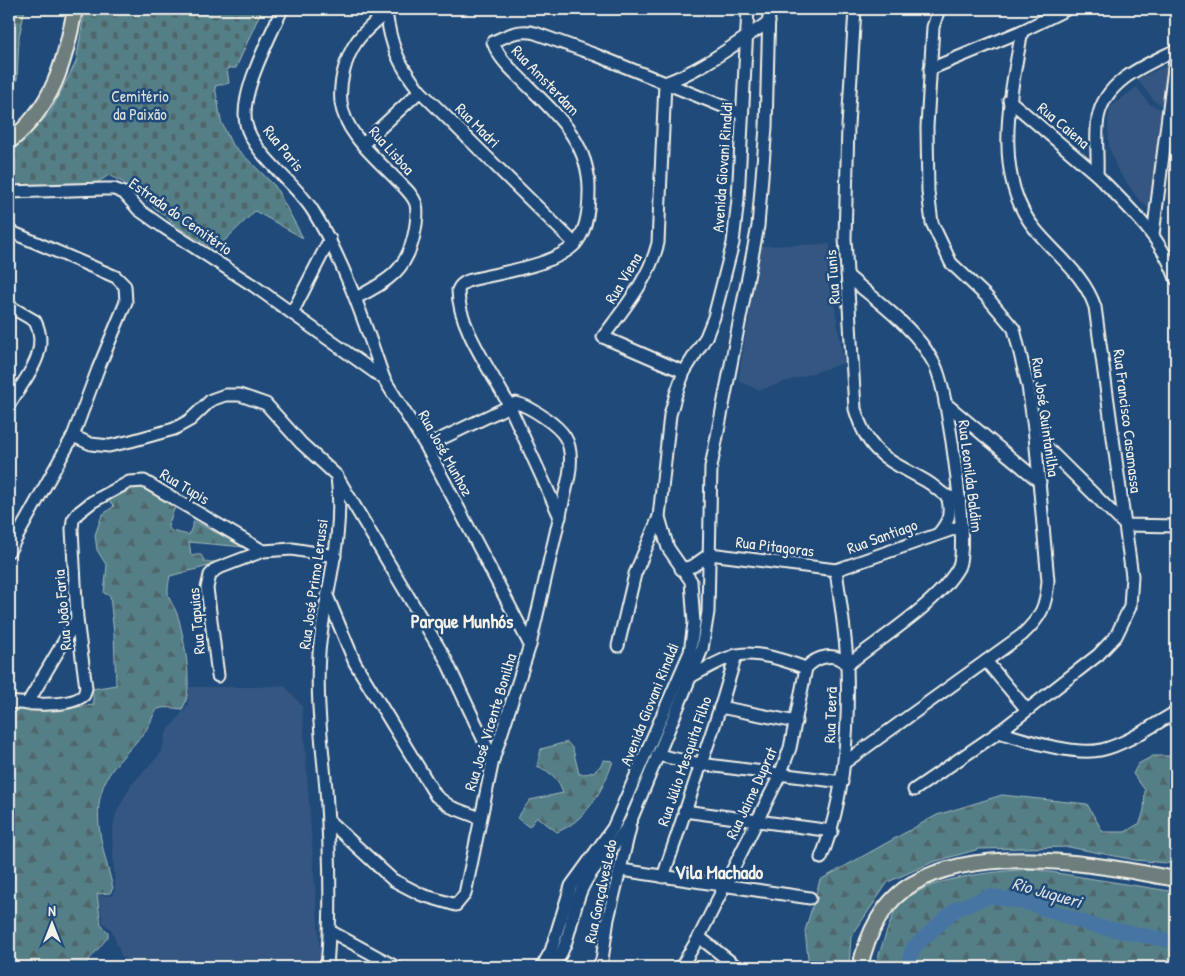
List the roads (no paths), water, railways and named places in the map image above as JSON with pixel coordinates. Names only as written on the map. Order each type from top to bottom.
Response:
[{"type":"main road","points":[[9,142],[27,127],[46,102],[69,43],[74,9]]},
{"type":"main road","points":[[860,967],[865,944],[874,924],[893,901],[912,884],[932,874],[968,864],[1023,861],[1076,864],[1176,879]]},
{"type":"street","name":"Rua Paris","points":[[282,9],[248,89],[246,124],[252,138],[312,208],[330,239],[356,298],[384,379]]},
{"type":"street","name":"Avenida Giovani Rinaldi","points":[[542,967],[557,952],[571,886],[615,823],[690,652],[694,600],[691,581],[668,548],[659,517],[670,415],[684,372],[706,337],[711,324],[731,252],[738,199],[748,9]]},
{"type":"street","name":"Avenida Giovani Rinaldi","points":[[552,967],[579,894],[593,870],[615,845],[632,819],[702,649],[708,612],[711,467],[748,288],[759,217],[766,127],[769,9]]},
{"type":"street","name":"Rua Tunis","points":[[855,9],[846,204],[855,409],[861,431],[875,450],[898,468],[928,482],[954,499]]},
{"type":"street","name":"Rua José Quintanilha","points":[[844,763],[1032,625],[1045,605],[1048,581],[1036,436],[1028,386],[1014,329],[987,297],[951,264],[932,223],[928,192],[927,127],[933,27],[939,9]]},
{"type":"street","points":[[930,69],[1022,31],[1067,9]]},
{"type":"street","name":"Rua Madri","points":[[387,10],[392,43],[397,58],[420,91],[575,244]]},
{"type":"street","name":"Rua Lisboa","points":[[356,298],[389,280],[401,268],[412,246],[416,225],[416,205],[411,194],[363,144],[345,120],[341,104],[341,86],[345,67],[356,41],[387,10]]},
{"type":"street","points":[[665,83],[688,75],[720,57],[746,36],[769,22]]},
{"type":"street","name":"Rua Amsterdam","points":[[575,244],[585,224],[589,203],[589,188],[583,153],[570,128],[503,60],[493,42],[525,30],[742,114]]},
{"type":"street","name":"Rua Francisco Casamassa","points":[[914,790],[999,732],[1098,655],[1116,636],[1130,607],[1132,592],[1125,525],[1095,306],[1084,282],[1024,215],[1015,194],[1008,142],[1009,100],[1022,31]]},
{"type":"street","points":[[1098,175],[1098,118],[1105,98],[1131,73],[1176,51]]},
{"type":"street","points":[[1153,235],[1176,51]]},
{"type":"street","name":"Rua Viena","points":[[665,83],[658,243],[654,262],[642,283],[603,337],[684,372]]},
{"type":"street","points":[[363,144],[420,91]]},
{"type":"street","name":"Rua Caiena","points":[[1009,100],[1098,175],[1153,235],[1172,266],[1176,279]]},
{"type":"street","name":"Estrada do Cemitério","points":[[9,192],[114,189],[124,193],[139,210],[292,313]]},
{"type":"street","points":[[9,232],[116,277],[125,286],[126,302],[98,369],[74,436],[9,551]]},
{"type":"street","points":[[292,313],[330,239]]},
{"type":"street","points":[[560,517],[508,405],[466,324],[458,299],[458,290],[465,282],[546,260],[564,253],[575,244]]},
{"type":"street","name":"Rua Leonilda Baldim","points":[[847,665],[939,593],[963,554],[962,526],[954,499],[945,403],[938,373],[925,349],[912,333],[849,277]]},
{"type":"street","points":[[9,306],[35,321],[42,340],[40,353],[9,404]]},
{"type":"street","name":"Rua José Munhoz","points":[[292,313],[384,379],[426,446],[530,645]]},
{"type":"street","points":[[74,436],[91,444],[109,446],[174,430],[190,420],[211,400],[224,395],[240,395],[266,404],[301,443],[337,476],[445,658],[493,760]]},
{"type":"street","name":"Rua José Vicente Bonilha","points":[[328,820],[394,880],[422,895],[456,905],[465,894],[493,760],[530,645],[570,466],[565,436],[529,407],[516,403],[508,405]]},
{"type":"street","points":[[945,403],[1040,482]]},
{"type":"street","points":[[426,446],[508,405]]},
{"type":"street","points":[[1036,436],[1125,525],[1176,526]]},
{"type":"street","name":"Rua José Primo Lerussi","points":[[327,967],[330,932],[328,820],[319,712],[319,654],[340,526],[337,476]]},
{"type":"street","name":"Rua Tupis","points":[[72,529],[78,514],[85,508],[137,480],[144,481],[263,551]]},
{"type":"street","points":[[939,533],[947,524],[954,499]]},
{"type":"street","points":[[618,646],[635,574],[642,553],[659,517]]},
{"type":"street","points":[[939,533],[962,526]]},
{"type":"street","name":"Rua João Faria","points":[[27,704],[74,701],[84,695],[86,688],[77,619],[72,529]]},
{"type":"street","points":[[9,538],[22,531]]},
{"type":"street","name":"Rua Santiago","points":[[836,570],[939,533]]},
{"type":"street","name":"Rua Tapuias","points":[[218,676],[207,581],[216,569],[263,551],[300,550],[335,556]]},
{"type":"street","points":[[682,569],[693,566],[710,554]]},
{"type":"street","name":"Rua Pitagoras","points":[[710,554],[836,570]]},
{"type":"street","name":"Rua Teerã","points":[[821,858],[832,831],[844,763],[847,665],[836,570]]},
{"type":"street","points":[[328,597],[355,663],[436,796],[451,807],[480,818]]},
{"type":"street","points":[[9,702],[27,704],[77,619]]},
{"type":"street","points":[[692,676],[736,655],[758,655],[806,668],[817,660],[834,656],[843,659],[847,665]]},
{"type":"street","name":"Rua Júlio Mesquita Filho","points":[[663,877],[736,655]]},
{"type":"street","points":[[986,660],[1027,710]]},
{"type":"street","name":"Rua Jaime Duprat","points":[[681,967],[699,937],[780,774],[790,748],[806,668]]},
{"type":"street","points":[[720,707],[796,722]]},
{"type":"street","points":[[999,732],[1034,743],[1094,751],[1109,747],[1176,712]]},
{"type":"street","points":[[657,755],[700,764],[842,782]]},
{"type":"street","points":[[615,823],[620,831],[632,819],[633,801],[625,803]]},
{"type":"street","points":[[684,810],[757,822],[832,831]]},
{"type":"street","name":"Rua GonçalvesLedo","points":[[598,967],[602,960],[608,919],[632,819]]},
{"type":"street","points":[[620,870],[724,887],[810,898]]},
{"type":"street","points":[[330,932],[396,967]]},
{"type":"street","points":[[699,937],[737,967]]},
{"type":"street","points":[[532,967],[557,952]]},
{"type":"waterway","name":"Rio Juqueri","points":[[907,967],[913,948],[956,909],[990,896],[1032,904],[1091,925],[1176,942]]},
{"type":"district","name":"Parque Munhós","points":[[462,621]]},
{"type":"district","name":"Vila Machado","points":[[719,872]]},
{"type":"park label","name":"Cemitério da Paixão","points":[[140,105]]}]
